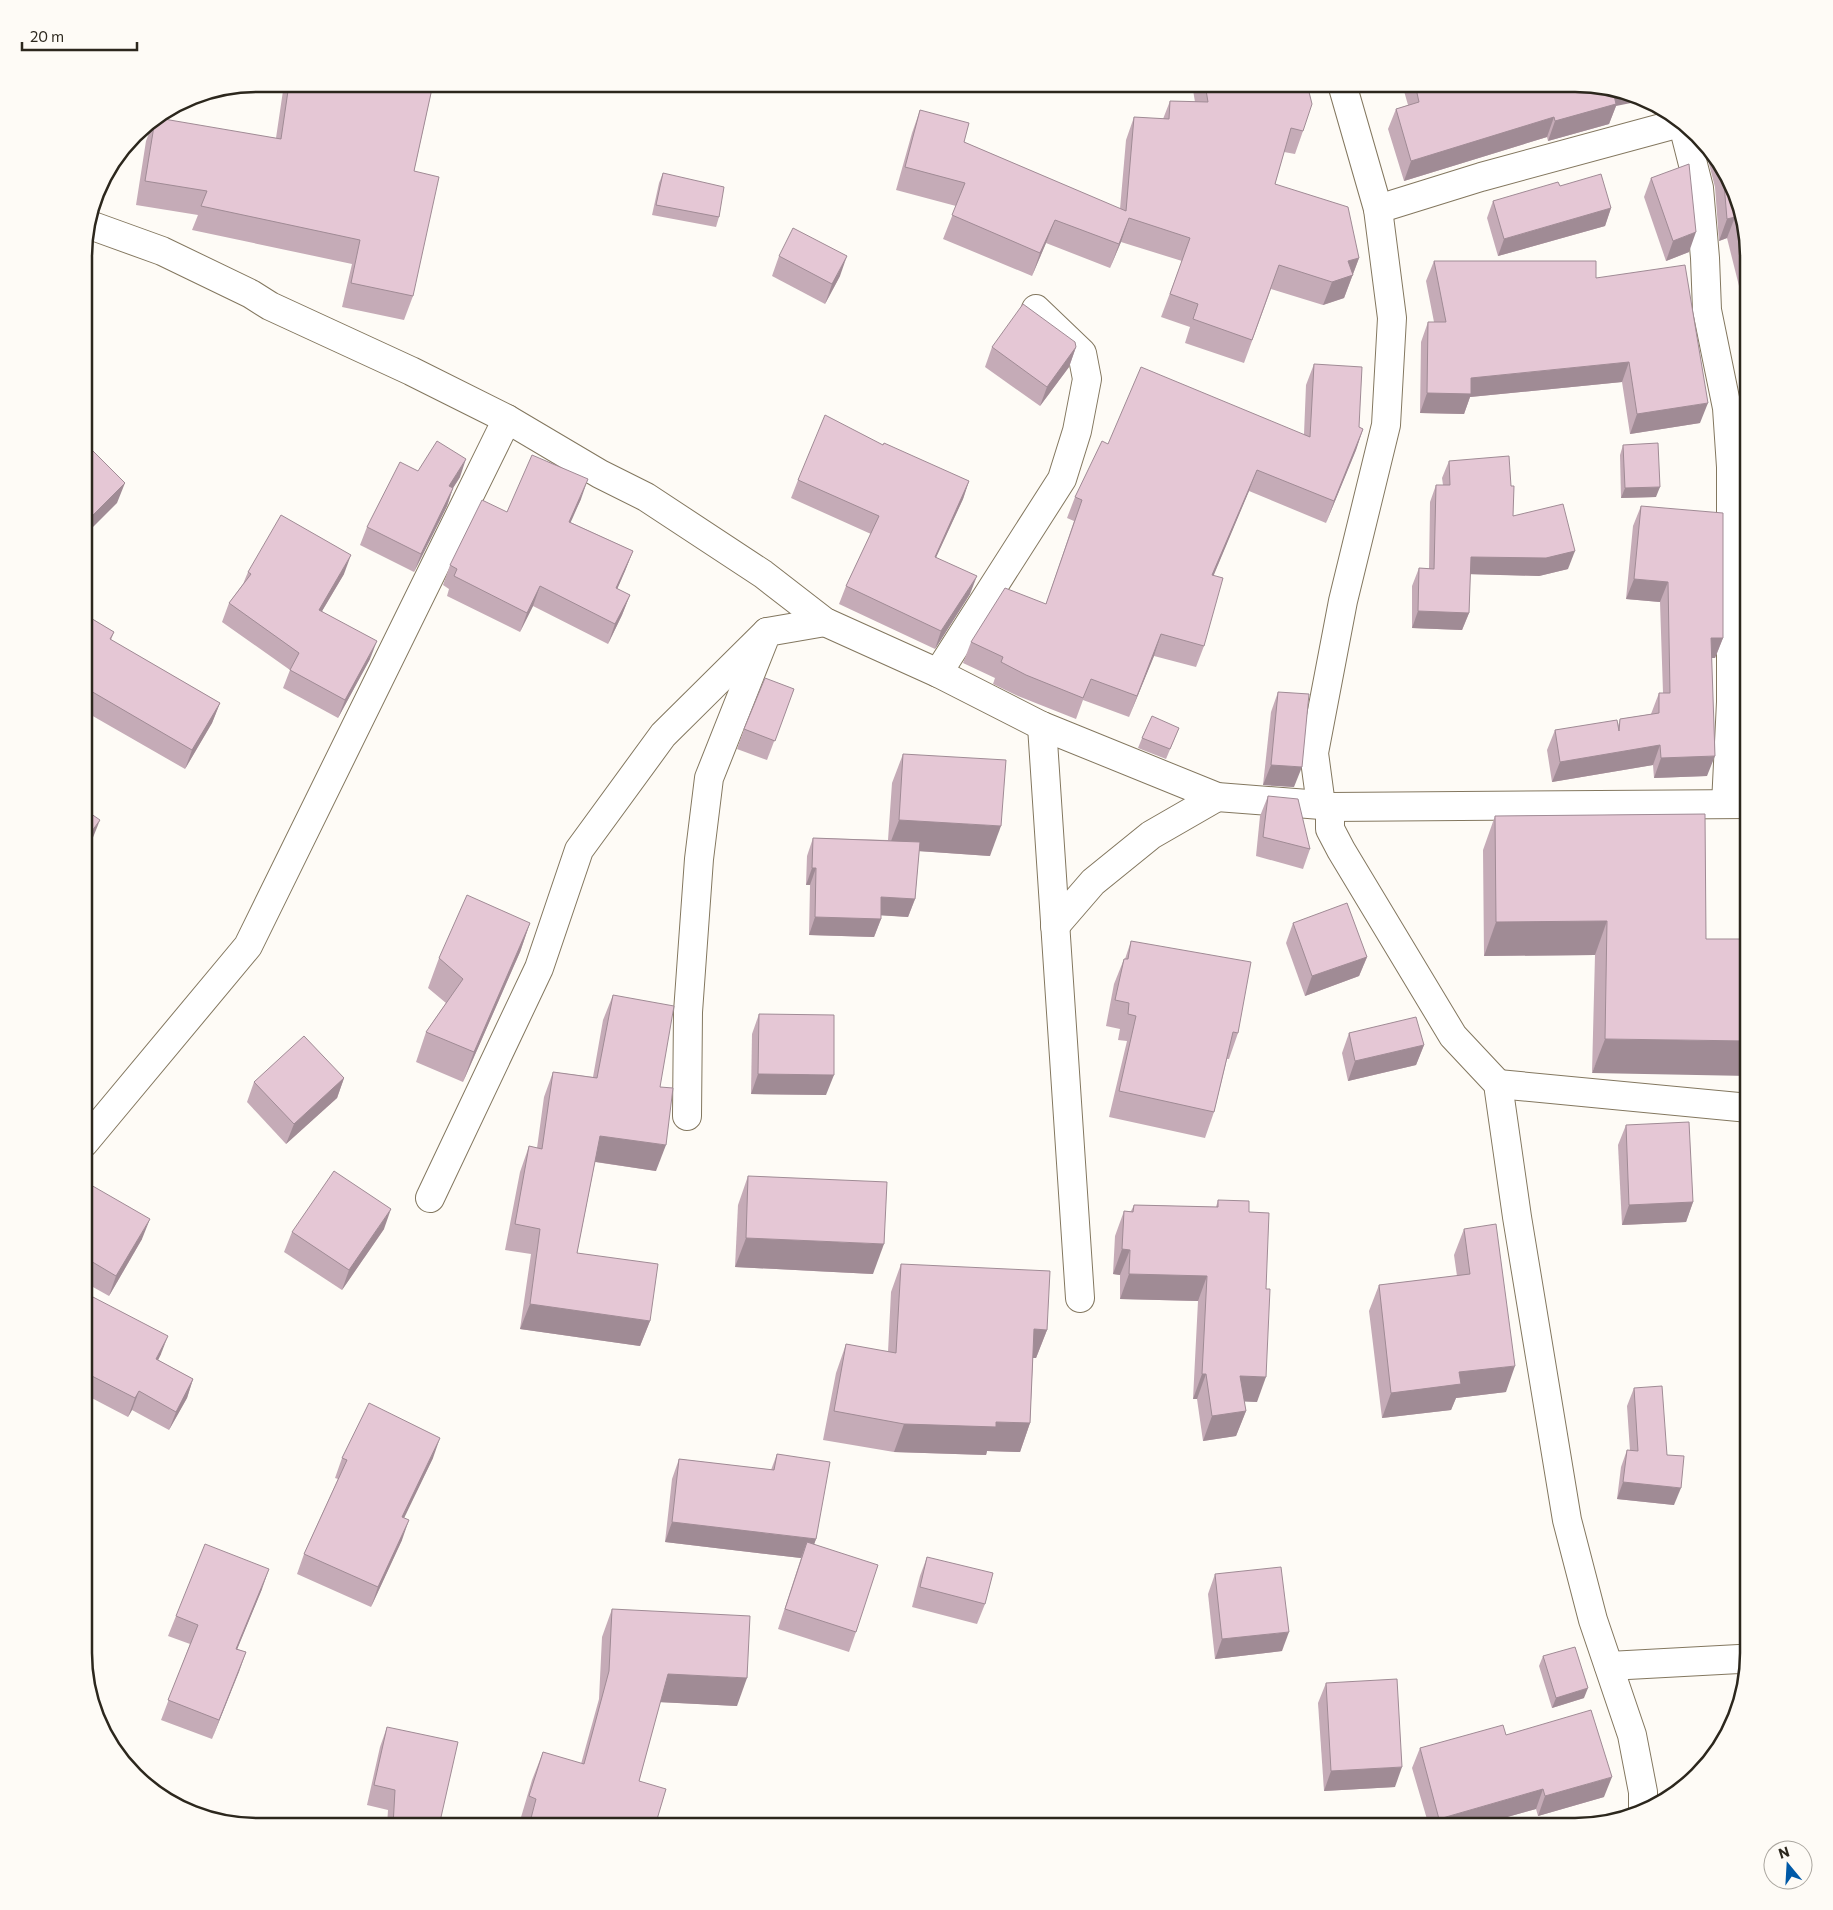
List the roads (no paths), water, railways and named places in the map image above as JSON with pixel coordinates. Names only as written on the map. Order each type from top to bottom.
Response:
[{"type":"street","points":[[1345,93],[1378,209],[1392,318],[1386,425],[1343,602],[1314,753],[1330,829],[1340,850],[1453,1036],[1498,1084],[1516,1217],[1567,1520],[1593,1620],[1632,1735],[1643,1792],[1643,1803]]},
{"type":"street","points":[[1378,209],[1481,177],[1673,125]]},
{"type":"street","points":[[96,228],[162,250],[251,294],[270,306],[411,371],[507,419],[600,474],[646,497],[763,574],[825,622],[938,673],[1042,726],[1217,797],[1325,806],[1738,804],[1731,702],[1731,467],[1727,408],[1707,310],[1706,258],[1699,188],[1686,135]]},
{"type":"street","points":[[938,673],[1062,479],[1077,431],[1087,379],[1082,353],[1036,309]]},
{"type":"street","points":[[92,1133],[248,946],[507,419]]},
{"type":"street","points":[[430,1198],[539,968],[579,850],[663,736],[767,632],[825,622]]},
{"type":"street","points":[[688,1116],[688,1012],[699,859],[709,778],[767,632]]},
{"type":"street","points":[[1042,726],[1080,1298]]},
{"type":"street","points":[[1055,926],[1092,882],[1144,841],[1217,797]]},
{"type":"street","points":[[1498,1084],[1740,1107]]},
{"type":"street","points":[[1609,1666],[1740,1659]]}]
